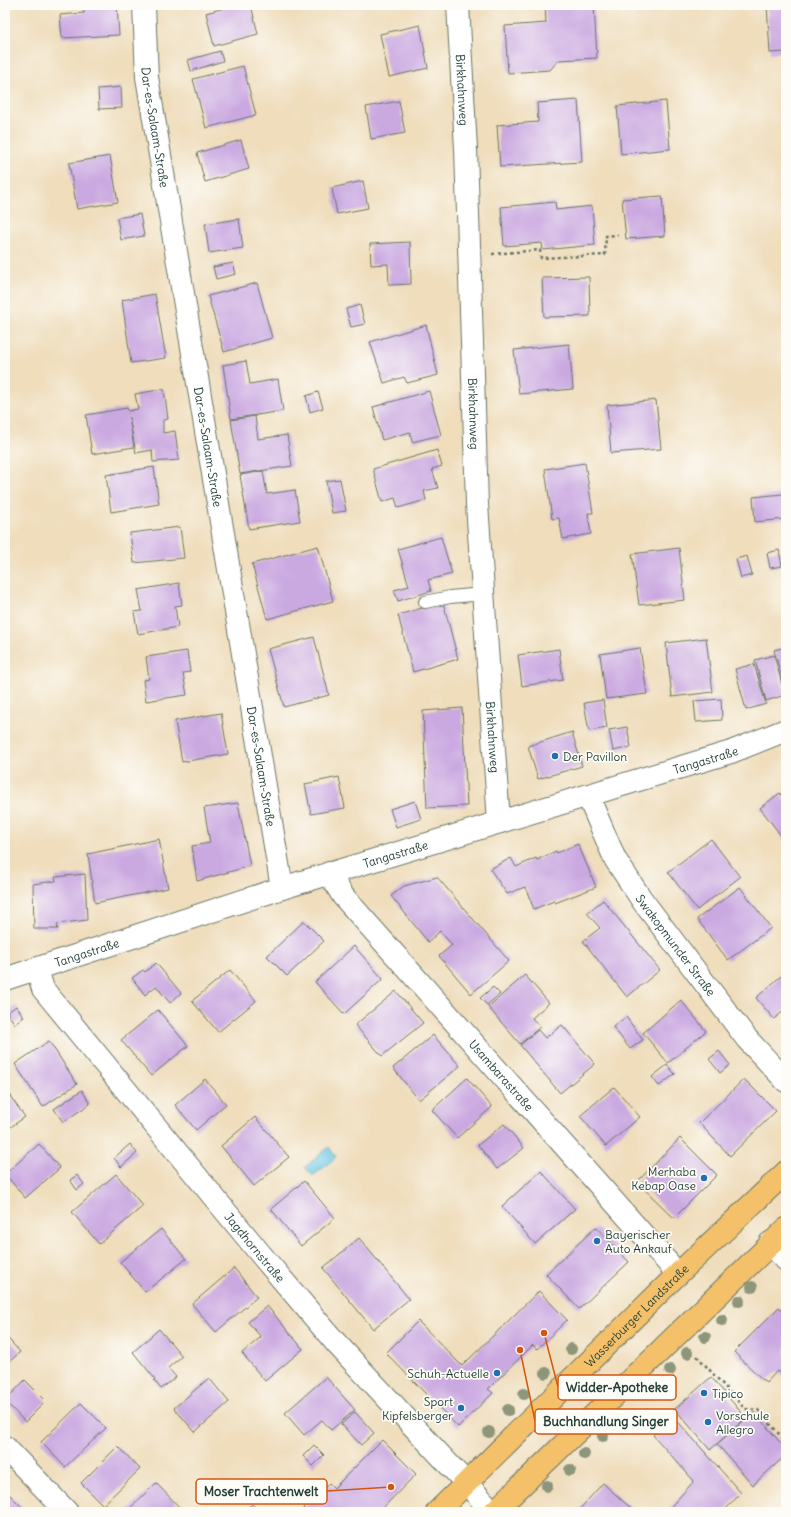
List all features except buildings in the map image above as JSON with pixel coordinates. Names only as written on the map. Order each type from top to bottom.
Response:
[{"type":"main road","name":"Wasserburger Landstraße","points":[[437,1512],[678,1274],[786,1172]]},
{"type":"main road","points":[[494,1512],[786,1228]]},
{"type":"street","name":"Dar-es-Salaam-Straße","points":[[144,5],[147,77],[282,888]]},
{"type":"street","name":"Birkhahnweg","points":[[458,5],[466,149],[477,504],[499,822]]},
{"type":"street","name":"Tangastraße","points":[[5,979],[329,873],[731,752],[786,730]]},
{"type":"street","name":"Swakopmunder Straße","points":[[588,796],[615,859],[642,900],[747,1039],[786,1081]]},
{"type":"street","name":"Usambarastraße","points":[[329,873],[343,896],[678,1274]]},
{"type":"street","name":"Jagdhornstraße","points":[[37,969],[43,989],[263,1257],[336,1343],[466,1484],[494,1512]]},
{"type":"street","points":[[770,1244],[786,1260]]},
{"type":"street","points":[[8,1457],[67,1512]]},
{"type":"lane","points":[[425,602],[450,597],[484,594]]},
{"type":"path","points":[[470,255],[540,250],[541,258],[605,255],[606,236],[618,235]]},
{"type":"path","points":[[697,1356],[745,1409],[758,1410],[786,1442]]},
{"type":"water","points":[[329,1147],[336,1157],[313,1176],[305,1167]]},
{"type":"place","name":"Der Pavillon","points":[[555,756]]},
{"type":"place","name":"Merhaba Kebap Oase","points":[[704,1178]]},
{"type":"place","name":"Bayerischer Auto Ankauf","points":[[597,1241]]},
{"type":"place","name":"Widder-Apotheke","points":[[544,1333]]},
{"type":"place","name":"Buchhandlung Singer","points":[[520,1350]]},
{"type":"place","name":"Schuh-Actuelle","points":[[497,1373]]},
{"type":"place","name":"Tipico","points":[[704,1393]]},
{"type":"place","name":"Sport Kipfelsberger","points":[[461,1408]]},
{"type":"place","name":"Vorschule Allegro","points":[[708,1422]]},
{"type":"place","name":"Moser Trachtenwelt","points":[[391,1487]]}]
